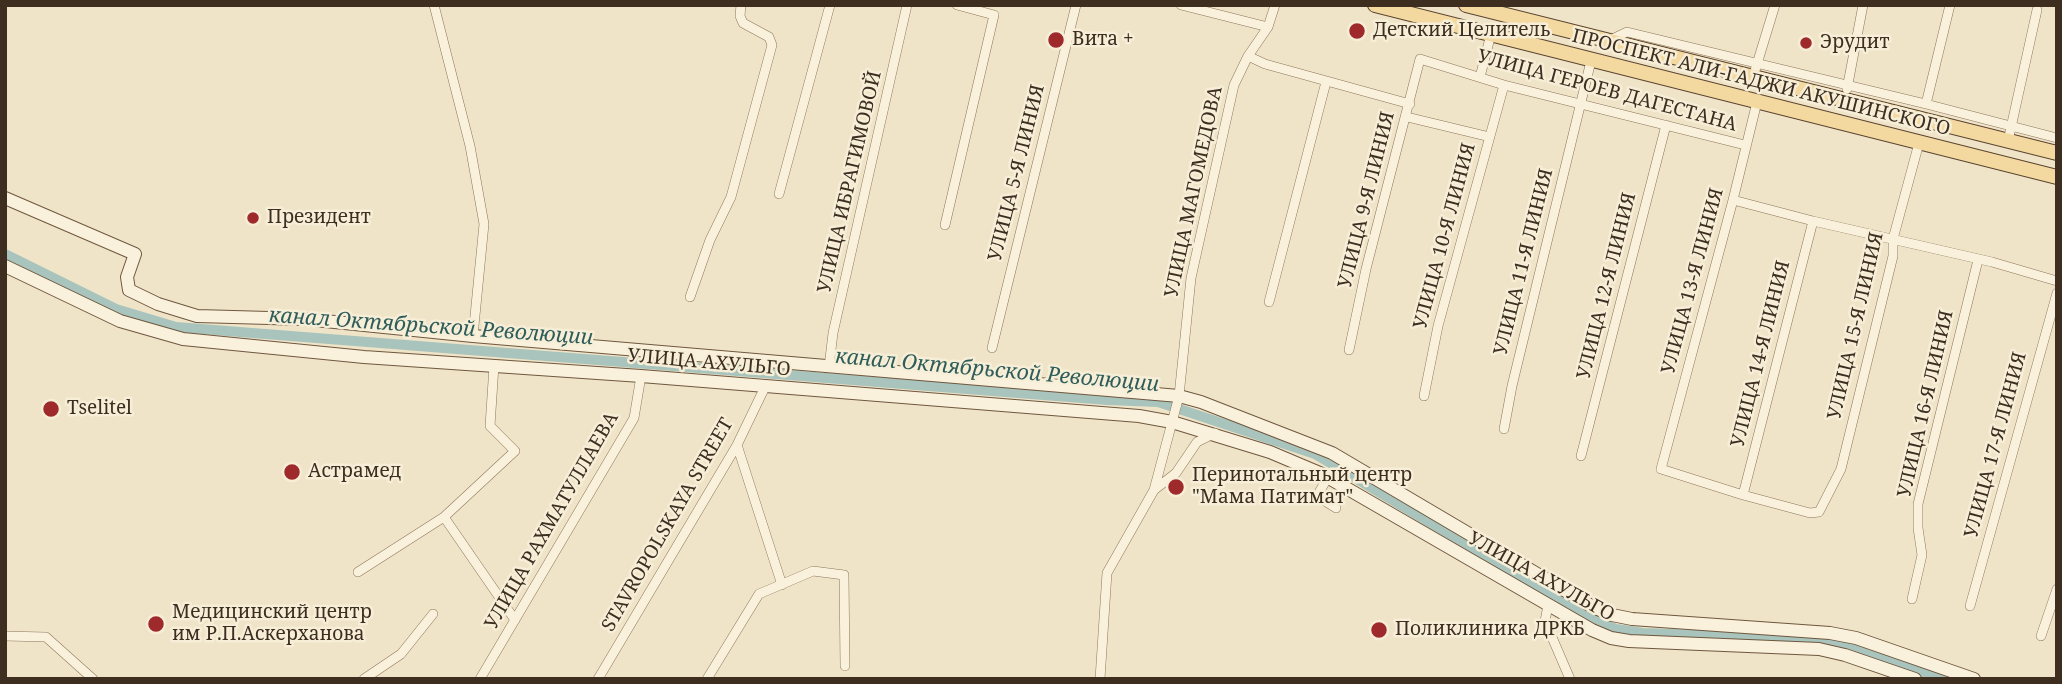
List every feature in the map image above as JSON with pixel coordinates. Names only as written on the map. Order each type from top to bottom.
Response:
[{"type":"main road","name":"ПРОСПЕКТ АЛИ-ГАДЖИ АКУШИНСКОГО","points":[[1374,5],[2057,177]]},
{"type":"main road","name":"ПРОСПЕКТ АЛИ-ГАДЖИ АКУШИНСКОГО","points":[[1466,5],[1608,41],[1755,70],[1847,93],[1964,131],[2009,133],[2057,153]]},
{"type":"main road","points":[[1597,63],[1614,60],[1615,53],[1608,41]]},
{"type":"main road","points":[[1961,154],[1954,146],[1964,131]]},
{"type":"main road","points":[[5,198],[135,254],[127,277],[129,290],[158,304],[197,316],[305,319],[473,336],[1179,396],[1332,453],[1593,607],[1612,615],[1632,620],[1830,633],[1856,638],[1974,679]]},
{"type":"main road","name":"УЛИЦА АХУЛЬГО","points":[[5,267],[120,321],[183,339],[288,351],[641,376],[1172,420],[1270,452],[1328,477],[1548,605],[1611,638],[1819,649],[1855,658],[1915,679]]},
{"type":"street","points":[[434,5],[470,146],[484,224],[473,336]]},
{"type":"street","points":[[690,297],[710,240],[731,197],[772,45],[769,37],[743,23],[740,16],[741,5]]},
{"type":"street","points":[[779,194],[830,5]]},
{"type":"street","name":"УЛИЦА ИБРАГИМОВОЙ","points":[[829,367],[833,332],[908,5]]},
{"type":"street","points":[[945,225],[993,15],[957,5]]},
{"type":"street","name":"УЛИЦА 5-Я ЛИНИЯ","points":[[992,348],[1076,5]]},
{"type":"street","points":[[1181,5],[1268,27]]},
{"type":"street","name":"УЛИЦА МАГОМЕДОВА","points":[[1172,420],[1179,396],[1191,278],[1234,85],[1248,56],[1268,27],[1275,5]]},
{"type":"street","points":[[1755,70],[1775,5]]},
{"type":"street","points":[[1863,5],[1847,93],[1926,104],[2009,133],[2057,138]]},
{"type":"street","points":[[1926,104],[1950,5]]},
{"type":"street","points":[[2009,133],[2037,10]]},
{"type":"street","points":[[1480,77],[1491,34]]},
{"type":"street","points":[[1248,56],[1265,64],[1410,104]]},
{"type":"street","name":"УЛИЦА ГЕРОЕВ ДАГЕСТАНА","points":[[1420,59],[1504,85],[1745,145]]},
{"type":"street","name":"УЛИЦА 9-Я ЛИНИЯ","points":[[1349,351],[1366,269],[1420,59]]},
{"type":"street","name":"УЛИЦА 11-Я ЛИНИЯ","points":[[1504,429],[1512,386],[1581,104],[1597,63]]},
{"type":"street","points":[[1269,302],[1326,82]]},
{"type":"street","name":"УЛИЦА 10-Я ЛИНИЯ","points":[[1424,396],[1438,326],[1504,85]]},
{"type":"street","name":"УЛИЦА 13-Я ЛИНИЯ","points":[[1742,495],[1661,469],[1757,102]]},
{"type":"street","points":[[1407,117],[1490,137]]},
{"type":"street","name":"УЛИЦА 12-Я ЛИНИЯ","points":[[1581,456],[1666,125]]},
{"type":"street","name":"УЛИЦА 15-Я ЛИНИЯ","points":[[1742,495],[1810,513],[1819,512],[1841,469],[1893,256],[1893,239],[1919,143]]},
{"type":"street","points":[[1733,200],[1992,262],[2057,281]]},
{"type":"street","name":"УЛИЦА 14-Я ЛИНИЯ","points":[[1742,495],[1813,221]]},
{"type":"street","name":"УЛИЦА 16-Я ЛИНИЯ","points":[[1912,599],[1922,555],[1918,504],[1978,260]]},
{"type":"street","name":"УЛИЦА 17-Я ЛИНИЯ","points":[[1970,606],[2057,293]]},
{"type":"street","points":[[358,572],[444,517],[515,452],[490,426],[494,366]]},
{"type":"street","name":"УЛИЦА РАХМАТУЛЛАЕВА","points":[[480,679],[634,418],[641,376]]},
{"type":"street","name":"STAVROPOLSKAYA STREET","points":[[598,679],[737,445],[765,387]]},
{"type":"street","points":[[1100,679],[1107,573],[1154,490],[1172,420]]},
{"type":"street","points":[[1154,490],[1176,473],[1197,442],[1215,433]]},
{"type":"street","points":[[737,445],[782,585]]},
{"type":"street","points":[[1328,477],[1317,496],[1336,508]]},
{"type":"street","points":[[444,517],[515,620]]},
{"type":"street","points":[[708,679],[759,594],[813,572],[844,575],[845,666]]},
{"type":"street","points":[[2042,635],[2057,589]]},
{"type":"street","points":[[1548,605],[1545,621],[1570,679]]},
{"type":"street","points":[[364,679],[401,654],[433,614]]},
{"type":"street","points":[[5,636],[46,637],[93,678]]},
{"type":"waterway","name":"канал Октябрьской Революции","points":[[5,254],[116,309],[176,327],[1158,402],[1315,454],[1586,616],[1616,629],[1643,633],[1825,641],[1854,648],[1941,679]]},
{"type":"place","name":"Детский Целитель","points":[[1357,31]]},
{"type":"place","name":"Вита +","points":[[1056,40]]},
{"type":"place","name":"Эрудит","points":[[1806,43]]},
{"type":"place","name":"Президент","points":[[253,218]]},
{"type":"place","name":"Tselitel","points":[[51,409]]},
{"type":"place","name":"Астрамед","points":[[292,472]]},
{"type":"place","name":"Перинотальный центр \"Мама Патимат\"","points":[[1176,487]]},
{"type":"place","name":"Медицинский центр им Р.П.Аскерханова","points":[[156,624]]},
{"type":"place","name":"Поликлиника ДРКБ","points":[[1379,630]]}]
